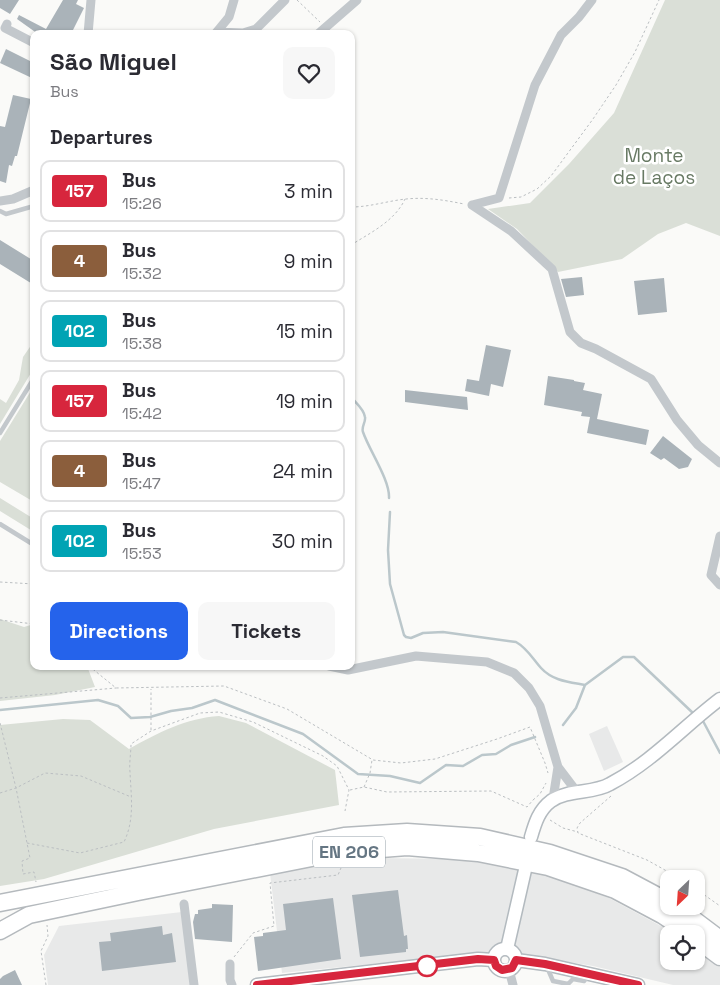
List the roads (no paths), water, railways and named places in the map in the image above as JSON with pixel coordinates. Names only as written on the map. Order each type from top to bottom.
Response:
[{"type":"highway","name":"EN 206","points":[[0,912],[24,901],[59,892],[208,861],[344,836],[406,832],[480,836],[550,852],[622,877],[660,897]]},
{"type":"highway","name":"EN 206","points":[[0,931],[29,915],[183,882],[342,852],[407,848],[478,853],[548,867],[615,890],[677,925]]},
{"type":"highway","points":[[0,903],[59,892]]},
{"type":"highway","points":[[688,915],[720,939]]},
{"type":"highway","points":[[705,946],[720,957]]},
{"type":"main road","points":[[531,837],[542,808],[553,800],[577,792],[609,786],[651,758],[720,699]]},
{"type":"main road","points":[[507,949],[524,870]]},
{"type":"main road","points":[[494,960],[498,952],[507,949]]},
{"type":"main road","points":[[507,949],[514,954],[512,965]]},
{"type":"main road","points":[[257,985],[478,959],[494,960]]},
{"type":"main road","points":[[494,960],[499,969],[512,965],[545,964],[597,978],[638,985]]},
{"type":"street","points":[[88,30],[91,0]]},
{"type":"street","points":[[218,30],[229,17],[234,0]]},
{"type":"street","points":[[253,30],[285,0]]},
{"type":"street","points":[[323,30],[357,0]]},
{"type":"street","points":[[592,0],[561,35],[535,85],[499,198],[472,205],[511,231],[552,269],[570,332],[581,343],[596,349],[651,379],[677,420],[698,445],[720,463]]},
{"type":"street","points":[[7,24],[5,28],[30,41]]},
{"type":"street","points":[[0,201],[13,199],[30,192]]},
{"type":"street","points":[[720,536],[711,575],[720,585]]},
{"type":"street","points":[[355,669],[416,656],[487,662],[514,673],[529,688],[540,706],[558,767],[577,792]]},
{"type":"street","points":[[553,800],[558,767]]},
{"type":"street","points":[[184,904],[194,985]]},
{"type":"street","points":[[230,964],[230,980],[232,985]]},
{"type":"street","points":[[512,965],[513,985]]},
{"type":"lane","points":[[0,211],[6,214],[30,207]]},
{"type":"lane","points":[[0,433],[30,384]]},
{"type":"lane","points":[[0,524],[30,543]]},
{"type":"lane","points":[[545,964],[554,983],[568,984],[573,979],[584,981],[597,978]]},
{"type":"waterway","points":[[355,402],[364,414],[363,432],[383,474],[389,498]]},
{"type":"waterway","points":[[390,512],[388,550],[390,584],[406,637],[411,638],[423,633],[443,632],[516,642],[551,676],[585,685]]},
{"type":"waterway","points":[[563,725],[576,708],[585,685],[623,657],[634,657],[694,714]]},
{"type":"waterway","points":[[0,710],[98,700],[118,706],[131,718],[150,717],[192,708],[215,700],[303,734],[358,774],[390,776],[420,783],[446,765],[463,766],[482,755],[496,754],[511,745],[535,737]]},
{"type":"waterway","points":[[703,721],[720,753]]},
{"type":"park label","name":"Monte de Laços","points":[[654,166]]}]
